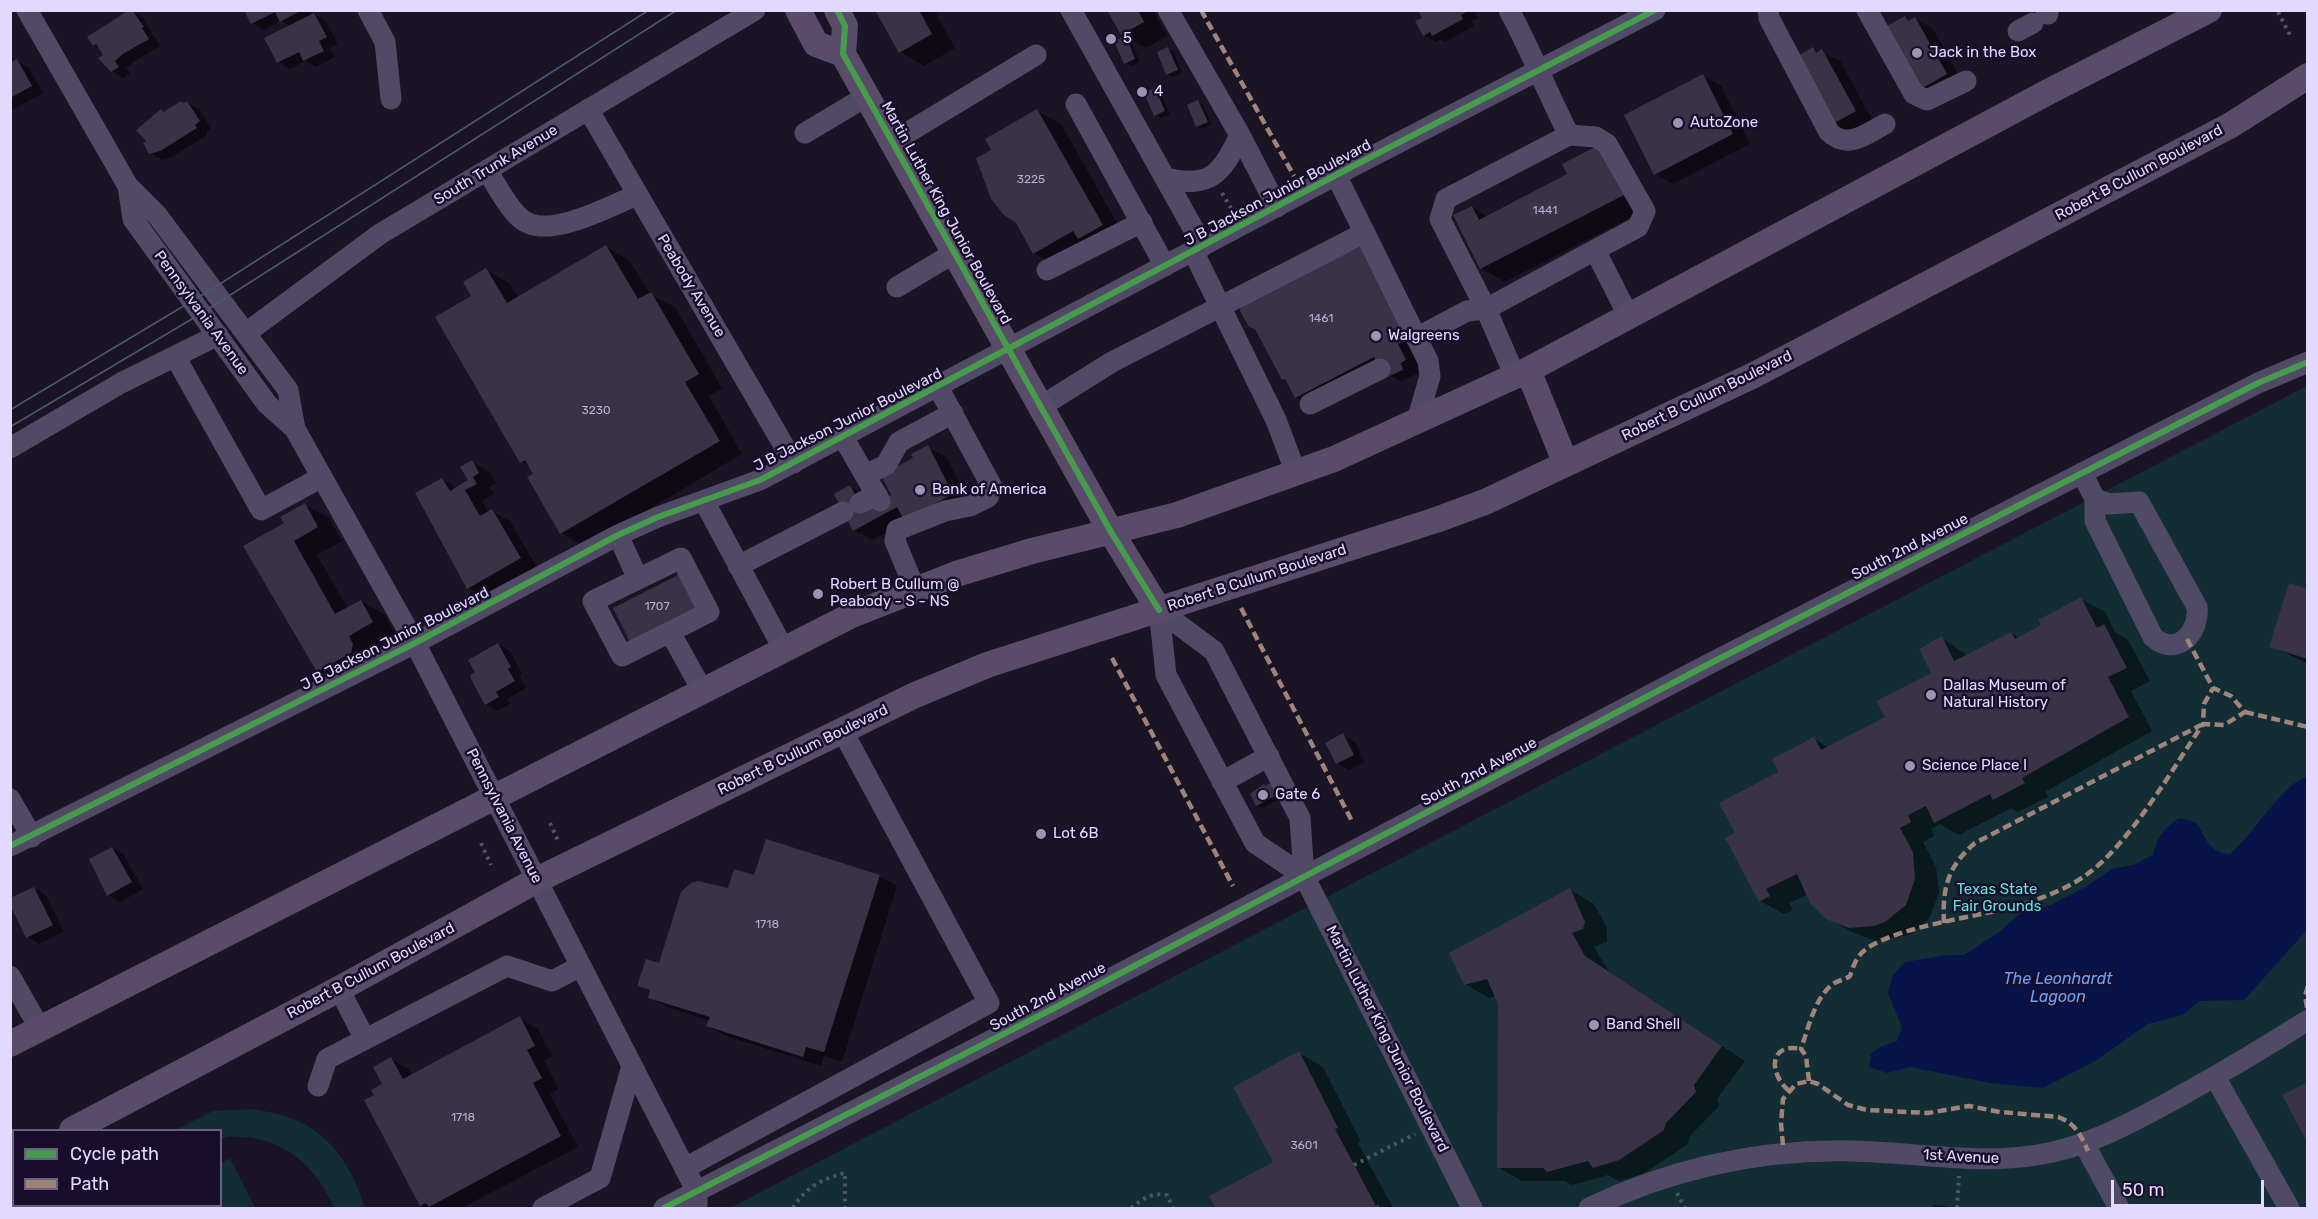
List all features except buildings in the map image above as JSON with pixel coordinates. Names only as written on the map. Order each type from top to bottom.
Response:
[{"type":"main road","points":[[798,10],[816,44],[843,54],[845,26],[837,10]]},
{"type":"main road","points":[[10,1044],[495,798],[783,648],[852,615],[915,589],[1032,551],[1177,515],[1296,473],[1334,459],[1521,373],[2050,91],[2209,10]]},
{"type":"main road","name":"Martin Luther King Junior Boulevard","points":[[843,54],[1110,532],[1159,610]]},
{"type":"main road","name":"Robert B Cullum Boulevard","points":[[76,1129],[339,989],[537,880],[842,730],[987,665],[1436,520],[1485,502],[1566,464],[1754,375],[2132,178],[2240,120],[2307,76]]},
{"type":"main road","points":[[1521,373],[1566,464]]},
{"type":"street","name":"Pennsylvania Avenue","points":[[27,10],[128,186],[158,215],[288,390],[295,429]]},
{"type":"street","points":[[368,10],[385,42],[391,99]]},
{"type":"street","name":"South Trunk Avenue","points":[[246,333],[380,234],[755,10]]},
{"type":"street","points":[[1071,10],[1165,178],[1198,248],[1220,306],[1276,420],[1296,473]]},
{"type":"street","points":[[1168,10],[1240,135],[1277,207]]},
{"type":"street","points":[[1509,10],[1569,135]]},
{"type":"street","name":"J B Jackson Junior Boulevard","points":[[10,846],[32,837],[415,643],[618,536],[760,480],[794,463],[1336,175],[1655,10]]},
{"type":"street","points":[[1768,10],[1769,18],[1829,132],[1841,140],[1855,140],[1885,124]]},
{"type":"street","points":[[1867,10],[1914,94],[1927,100],[1966,81]]},
{"type":"street","points":[[892,142],[1036,55]]},
{"type":"street","points":[[805,133],[867,96]]},
{"type":"street","points":[[1076,104],[1165,266]]},
{"type":"street","name":"Peabody Avenue","points":[[588,109],[794,463]]},
{"type":"street","points":[[1165,178],[1186,183],[1213,177],[1228,163],[1240,135]]},
{"type":"street","points":[[1418,351],[1467,311],[1486,309],[1638,227],[1645,211],[1607,144],[1596,137],[1569,135],[1446,199],[1440,219],[1486,309],[1521,373]]},
{"type":"street","points":[[487,171],[519,219],[537,226],[568,224],[637,195]]},
{"type":"street","points":[[1336,175],[1430,376],[1417,421]]},
{"type":"street","name":"Pennsylvania Avenue","points":[[128,186],[133,219],[267,404],[295,429],[322,477],[415,643],[685,1168],[697,1200]]},
{"type":"street","points":[[1047,270],[1142,222]]},
{"type":"street","points":[[1040,407],[1112,362],[1364,232]]},
{"type":"street","points":[[1595,250],[1629,317]]},
{"type":"street","points":[[897,287],[954,253]]},
{"type":"street","points":[[10,448],[121,383],[176,358],[218,335]]},
{"type":"street","points":[[176,358],[261,510],[322,477]]},
{"type":"street","name":"South 2nd Avenue","points":[[664,1209],[697,1200],[1304,876],[2082,473],[2258,383],[2307,362]]},
{"type":"street","points":[[1310,404],[1380,369]]},
{"type":"street","points":[[738,566],[874,509],[945,511],[970,506],[988,497],[992,487],[938,387]]},
{"type":"street","points":[[865,475],[886,465],[899,442],[953,413]]},
{"type":"street","points":[[843,437],[865,475],[874,509],[895,541],[915,589]]},
{"type":"street","points":[[2082,473],[2096,500],[2095,521],[2153,637],[2159,643],[2168,644],[2178,644],[2187,639],[2198,619],[2197,607],[2139,502],[2109,504],[2096,500]]},
{"type":"street","points":[[704,501],[783,648]]},
{"type":"street","points":[[618,536],[638,579]]},
{"type":"street","points":[[681,558],[709,612],[670,632],[622,656],[593,602],[681,558]]},
{"type":"street","name":"Martin Luther King Junior Boulevard","points":[[1159,610],[1214,651],[1300,818],[1304,876],[1431,1126],[1475,1206]]},
{"type":"street","name":"Martin Luther King Junior Boulevard","points":[[1159,610],[1166,675],[1254,843],[1304,876]]},
{"type":"street","points":[[670,632],[702,690]]},
{"type":"street","points":[[685,1168],[988,1003],[842,730]]},
{"type":"street","points":[[1222,782],[1269,756]]},
{"type":"street","points":[[10,799],[32,837]]},
{"type":"street","points":[[318,1086],[327,1059],[507,966],[552,981],[581,966]]},
{"type":"street","points":[[10,976],[40,1029]]},
{"type":"street","points":[[339,989],[365,1039]]},
{"type":"street","name":"1st Avenue","points":[[1589,1209],[1634,1189],[1694,1169],[1784,1154],[1851,1151],[1980,1160],[2040,1155],[2085,1143],[2121,1129],[2215,1077],[2307,1020]]},
{"type":"street","points":[[543,1209],[600,1178],[632,1066]]},
{"type":"street","points":[[2215,1077],[2289,1209]]},
{"type":"street","points":[[2088,1151],[2119,1209]]},
{"type":"path","points":[[2278,12],[2291,37]]},
{"type":"path","points":[[550,823],[560,843]]},
{"type":"path","points":[[481,843],[491,865]]},
{"type":"path","points":[[1354,1165],[1431,1126]]},
{"type":"path","points":[[1957,1209],[1960,1170]]},
{"type":"path","points":[[793,1209],[806,1191],[818,1183],[845,1173],[845,1209]]},
{"type":"path","points":[[1131,1209],[1143,1199],[1158,1194],[1167,1195],[1173,1209]]},
{"type":"green space","name":"Texas State Fair Grounds","points":[[2307,386],[2307,1208],[730,1208],[2301,389]]},
{"type":"green space","points":[[255,1109],[291,1118],[309,1127],[331,1145],[340,1156],[348,1168],[365,1208],[334,1208],[310,1169],[287,1150],[274,1144],[243,1137],[222,1139],[222,1129],[177,1129],[213,1111]]},
{"type":"green space","points":[[230,1158],[255,1208],[130,1208],[222,1207],[222,1162]]},
{"type":"water","name":"The Leonhardt Lagoon","points":[[2307,777],[2307,930],[2244,1000],[2199,1001],[2183,1015],[2148,1024],[2097,1060],[2043,1088],[1990,1083],[1910,1067],[1887,1073],[1869,1067],[1871,1054],[1880,1047],[1897,1041],[1902,1027],[1888,993],[1893,975],[1905,962],[1948,955],[1964,955],[2001,931],[2019,914],[2051,905],[2087,886],[2112,869],[2133,865],[2153,855],[2162,833],[2180,818],[2197,823],[2213,848],[2230,854],[2288,788]]},
{"type":"tunnel","points":[[1380,369],[1405,357]]},
{"type":"tram line","points":[[10,410],[212,289],[649,10]]},
{"type":"tram line","points":[[10,427],[202,313],[677,10]]},
{"type":"marked path","points":[[1201,10],[1294,176]]},
{"type":"marked path","points":[[1241,608],[1353,823]]},
{"type":"marked path","points":[[2187,639],[2213,688],[2231,696],[2245,712],[2224,725],[2203,724],[2204,704],[2213,688]]},
{"type":"marked path","points":[[1112,658],[1233,886]]},
{"type":"marked path","points":[[2245,712],[2308,727]]},
{"type":"marked path","points":[[1809,1081],[1806,1056],[1801,1049],[1813,1014],[1827,990],[1835,983],[1850,976],[1859,956],[1871,946],[1889,937],[2024,904],[2056,892],[2086,875],[2102,862],[2134,826],[2203,724]]},
{"type":"marked path","points":[[1944,923],[1944,899],[1949,879],[1958,860],[1975,843],[2201,725]]},
{"type":"marked path","points":[[2308,986],[2305,996],[2308,1012]]},
{"type":"marked path","points":[[1789,1091],[1778,1076],[1775,1061],[1782,1050],[1801,1049]]},
{"type":"marked path","points":[[1783,1145],[1781,1124],[1783,1099],[1796,1084],[1809,1081],[1818,1084],[1848,1105],[1867,1110],[1928,1113],[1969,1106],[2000,1112],[2058,1117],[2077,1130],[2088,1151]]},
{"type":"cycle path","points":[[837,10],[845,26],[843,54],[1111,532],[1159,610]]},
{"type":"cycle path","points":[[10,846],[415,643],[618,535],[658,517],[760,480],[1336,175],[1655,10]]},
{"type":"cycle path","points":[[664,1208],[1062,1004],[1707,665],[2258,383],[2308,362]]},
{"type":"place","name":"5","points":[[1111,39]]},
{"type":"place","name":"Jack in the Box","points":[[1917,53]]},
{"type":"place","name":"4","points":[[1142,92]]},
{"type":"place","name":"AutoZone","points":[[1678,123]]},
{"type":"place","name":"Walgreens","points":[[1376,336]]},
{"type":"place","name":"Bank of America","points":[[920,490]]},
{"type":"place","name":"Robert B Cullum @ Peabody - S - NS","points":[[818,594]]},
{"type":"place","name":"Dallas Museum of Natural History","points":[[1931,695]]},
{"type":"place","name":"Science Place I","points":[[1910,766]]},
{"type":"place","name":"Gate 6","points":[[1263,795]]},
{"type":"place","name":"Lot 6B","points":[[1041,834]]},
{"type":"place","name":"Band Shell","points":[[1594,1025]]}]
